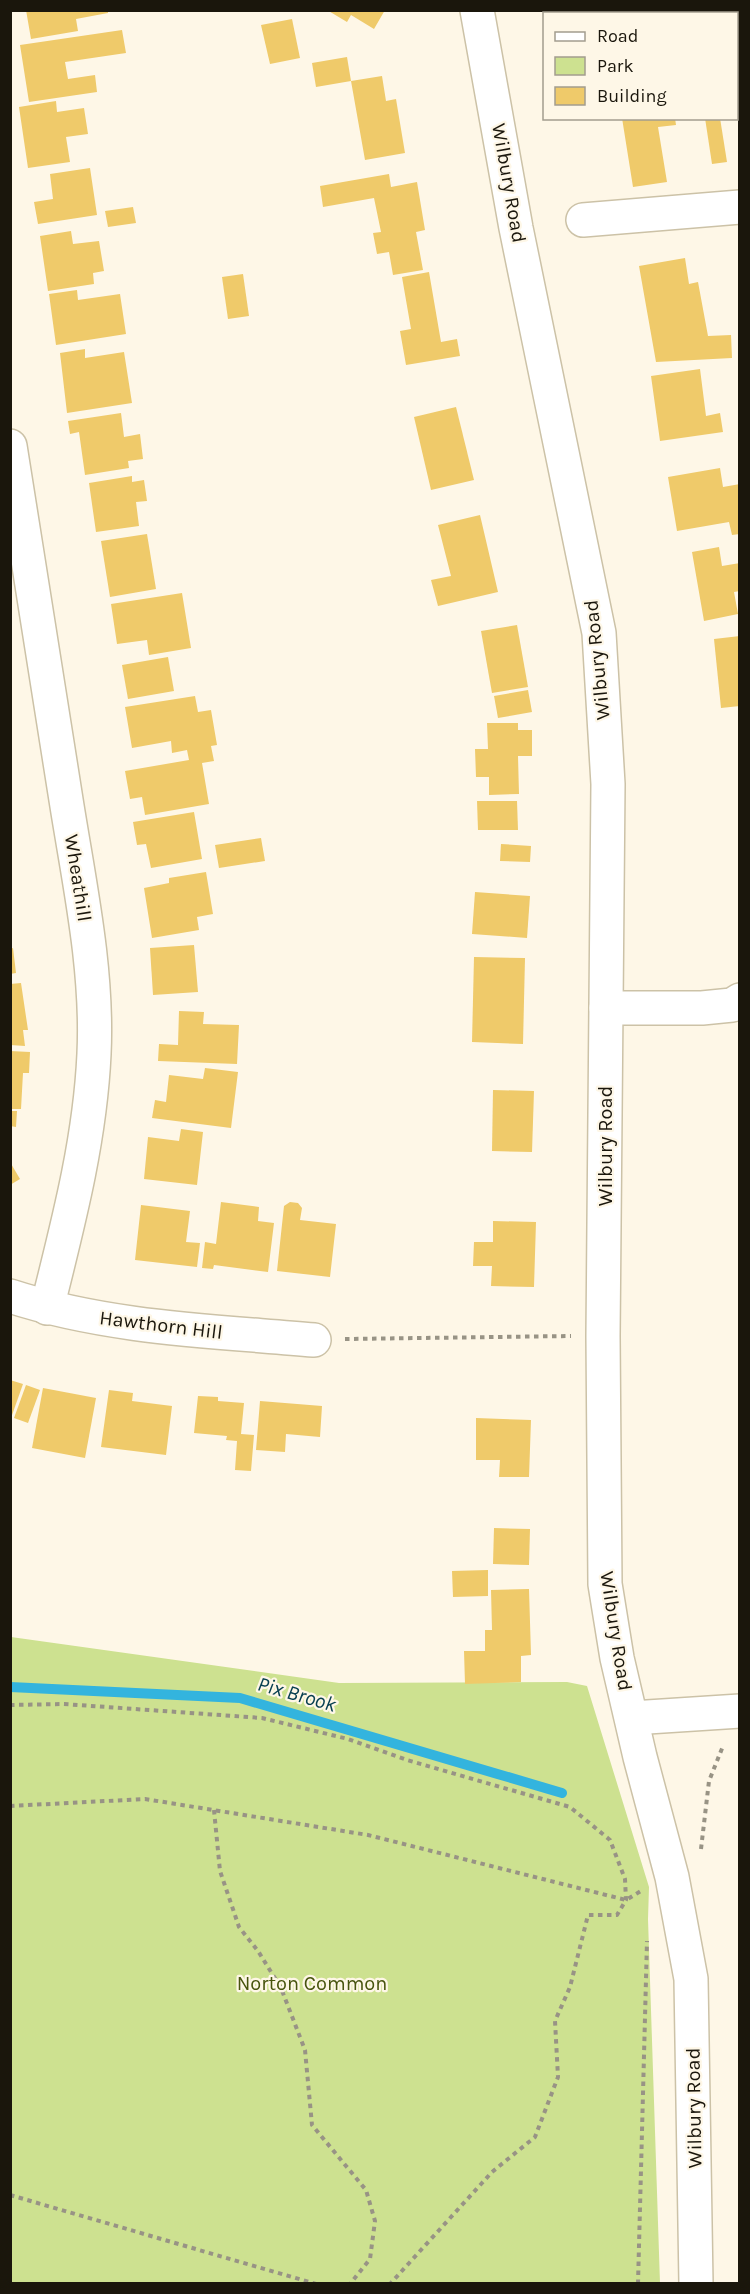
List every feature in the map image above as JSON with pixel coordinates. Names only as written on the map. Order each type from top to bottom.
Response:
[{"type":"street","name":"Wilbury Road","points":[[477,10],[516,228],[599,633],[608,784],[603,1336],[605,1584],[617,1658],[672,1876],[691,1979],[696,2283]]},
{"type":"street","points":[[582,220],[740,207]]},
{"type":"street","name":"Wheathill","points":[[10,446],[81,892],[93,999],[94,1051],[86,1139],[47,1308]]},
{"type":"street","points":[[606,1008],[702,1008],[732,1005],[740,1000]]},
{"type":"street","name":"Hawthorn Hill","points":[[10,1296],[47,1308],[112,1321],[314,1340]]},
{"type":"street","points":[[632,1718],[733,1725]]},
{"type":"path","points":[[314,1340],[603,1336]]},
{"type":"path","points":[[10,1704],[64,1704],[262,1718],[348,1739],[407,1760],[570,1807],[610,1839],[625,1879],[626,1900]]},
{"type":"path","points":[[701,1854],[709,1781],[733,1725]]},
{"type":"path","points":[[10,1806],[145,1799],[368,1835],[626,1900]]},
{"type":"path","points":[[214,1810],[220,1871],[239,1927],[282,1988],[305,2050],[312,2125],[366,2190],[369,2200],[375,2221],[370,2259],[350,2283]]},
{"type":"path","points":[[390,2283],[492,2172],[536,2137],[558,2077],[555,2021],[570,1987],[588,1915],[617,1915],[626,1900],[649,1887]]},
{"type":"path","points":[[638,2283],[648,1933]]},
{"type":"path","points":[[10,2195],[316,2283]]},
{"type":"green space","name":"Norton Common","points":[[11,1637],[339,1683],[567,1682],[587,1686],[649,1887],[648,1919],[660,2283],[11,2284]]},
{"type":"building","points":[[26,10],[108,10],[108,13],[76,19],[78,31],[31,39]]},
{"type":"building","points":[[327,10],[385,10],[374,29],[351,15],[347,22]]},
{"type":"building","points":[[571,10],[621,10],[621,12],[571,12]]},
{"type":"building","points":[[292,19],[300,58],[270,64],[261,25]]},
{"type":"building","points":[[122,30],[126,53],[65,62],[68,79],[95,75],[97,92],[29,102],[20,45]]},
{"type":"building","points":[[347,57],[351,81],[316,87],[312,63]]},
{"type":"building","points":[[382,76],[386,101],[396,99],[405,153],[365,160],[351,81]]},
{"type":"building","points":[[56,101],[57,112],[84,108],[88,134],[66,137],[70,162],[28,168],[19,107]]},
{"type":"building","points":[[622,120],[675,120],[676,125],[658,127],[667,182],[633,187]]},
{"type":"building","points":[[705,120],[720,120],[727,162],[712,164]]},
{"type":"building","points":[[90,168],[97,215],[38,224],[34,202],[53,199],[50,174]]},
{"type":"building","points":[[389,174],[391,187],[417,182],[425,230],[416,232],[423,270],[393,275],[389,252],[377,254],[373,233],[381,232],[374,198],[323,207],[320,186]]},
{"type":"building","points":[[133,207],[136,223],[108,227],[105,211]]},
{"type":"building","points":[[71,231],[73,244],[99,241],[104,271],[93,273],[94,284],[48,291],[40,236]]},
{"type":"building","points":[[685,258],[689,284],[698,282],[708,336],[731,335],[732,358],[656,362],[639,266]]},
{"type":"building","points":[[429,272],[441,342],[457,339],[460,356],[406,365],[400,331],[411,329],[402,277]]},
{"type":"building","points":[[243,274],[249,316],[228,319],[222,277]]},
{"type":"building","points":[[77,290],[78,300],[120,294],[126,334],[56,345],[49,294]]},
{"type":"building","points":[[85,349],[85,358],[124,352],[132,403],[67,413],[60,353]]},
{"type":"building","points":[[700,369],[706,416],[720,413],[723,432],[660,441],[651,376]]},
{"type":"building","points":[[456,407],[474,480],[431,490],[414,417]]},
{"type":"building","points":[[121,413],[124,437],[140,434],[143,459],[128,461],[129,468],[85,475],[79,432],[70,434],[68,421]]},
{"type":"building","points":[[720,468],[723,487],[740,484],[740,534],[732,535],[729,522],[677,531],[668,477]]},
{"type":"building","points":[[132,476],[132,482],[144,480],[147,501],[136,502],[139,526],[96,532],[89,483]]},
{"type":"building","points":[[480,515],[498,592],[438,606],[431,580],[451,576],[438,525]]},
{"type":"building","points":[[147,534],[156,589],[110,597],[101,541]]},
{"type":"building","points":[[719,547],[722,566],[740,563],[740,591],[734,592],[738,614],[704,621],[692,552]]},
{"type":"building","points":[[182,593],[191,648],[149,655],[147,640],[117,644],[111,604]]},
{"type":"building","points":[[517,625],[528,687],[492,693],[481,631]]},
{"type":"building","points":[[740,636],[740,706],[721,708],[714,639]]},
{"type":"building","points":[[168,657],[174,691],[128,699],[122,665]]},
{"type":"building","points":[[528,690],[532,712],[498,718],[494,696]]},
{"type":"building","points":[[195,696],[198,712],[211,710],[217,745],[211,746],[214,761],[202,763],[209,804],[145,815],[142,797],[130,799],[125,771],[189,760],[187,750],[172,753],[171,741],[132,748],[125,707]]},
{"type":"building","points":[[487,723],[518,723],[518,730],[532,730],[532,756],[518,756],[519,794],[489,795],[489,777],[476,777],[475,749],[488,749]]},
{"type":"building","points":[[477,801],[517,801],[518,830],[478,830]]},
{"type":"building","points":[[194,812],[202,859],[151,868],[146,844],[137,845],[133,822]]},
{"type":"building","points":[[261,838],[265,861],[219,868],[215,845]]},
{"type":"building","points":[[501,844],[531,846],[530,862],[500,861]]},
{"type":"building","points":[[206,872],[213,914],[197,917],[199,930],[152,938],[144,888],[169,883],[169,878]]},
{"type":"building","points":[[475,892],[530,896],[527,938],[472,934]]},
{"type":"building","points":[[194,945],[198,992],[153,995],[150,948]]},
{"type":"building","points":[[13,948],[16,973],[10,974],[10,949]]},
{"type":"building","points":[[474,957],[525,958],[523,1044],[472,1042]]},
{"type":"building","points":[[21,983],[28,1030],[23,1030],[25,1046],[10,1045],[10,984]]},
{"type":"building","points":[[179,1011],[204,1012],[203,1024],[239,1025],[237,1064],[158,1061],[159,1044],[178,1045]]},
{"type":"building","points":[[10,1051],[30,1052],[29,1073],[23,1073],[21,1109],[10,1109]]},
{"type":"building","points":[[205,1068],[238,1072],[231,1128],[152,1118],[155,1100],[166,1102],[169,1075],[203,1079]]},
{"type":"building","points":[[493,1090],[534,1091],[532,1152],[492,1151]]},
{"type":"building","points":[[10,1111],[17,1111],[16,1127],[10,1126]]},
{"type":"building","points":[[181,1129],[203,1132],[197,1185],[144,1179],[148,1137],[179,1141]]},
{"type":"building","points":[[10,1162],[20,1179],[10,1185]]},
{"type":"building","points":[[221,1202],[259,1207],[258,1221],[274,1223],[268,1272],[214,1265],[213,1269],[202,1268],[205,1242],[216,1244]]},
{"type":"building","points":[[290,1202],[298,1203],[302,1208],[300,1220],[336,1224],[330,1277],[277,1271],[284,1206]]},
{"type":"building","points":[[141,1205],[190,1211],[186,1242],[200,1243],[197,1267],[135,1260]]},
{"type":"building","points":[[493,1221],[536,1222],[534,1287],[491,1286],[492,1266],[473,1266],[474,1242],[493,1242]]},
{"type":"building","points":[[10,1380],[23,1384],[11,1418],[10,1418]]},
{"type":"building","points":[[26,1385],[40,1390],[28,1423],[14,1418]]},
{"type":"building","points":[[43,1388],[96,1398],[85,1458],[32,1448]]},
{"type":"building","points":[[109,1390],[133,1393],[132,1401],[172,1406],[166,1455],[101,1447]]},
{"type":"building","points":[[198,1396],[218,1397],[218,1401],[244,1403],[241,1434],[254,1435],[251,1471],[235,1470],[237,1441],[226,1440],[227,1436],[194,1433]]},
{"type":"building","points":[[260,1401],[322,1406],[320,1437],[286,1434],[285,1452],[256,1450]]},
{"type":"building","points":[[476,1418],[531,1420],[529,1477],[499,1477],[500,1460],[476,1460]]},
{"type":"building","points":[[494,1528],[530,1529],[529,1565],[493,1564]]},
{"type":"building","points":[[488,1570],[488,1596],[453,1597],[452,1571]]},
{"type":"building","points":[[529,1589],[531,1655],[521,1656],[521,1682],[465,1684],[464,1651],[485,1651],[485,1630],[492,1630],[491,1590]]},
{"type":"waterway","name":"Pix Brook","points":[[10,1687],[240,1698],[562,1793]]}]
